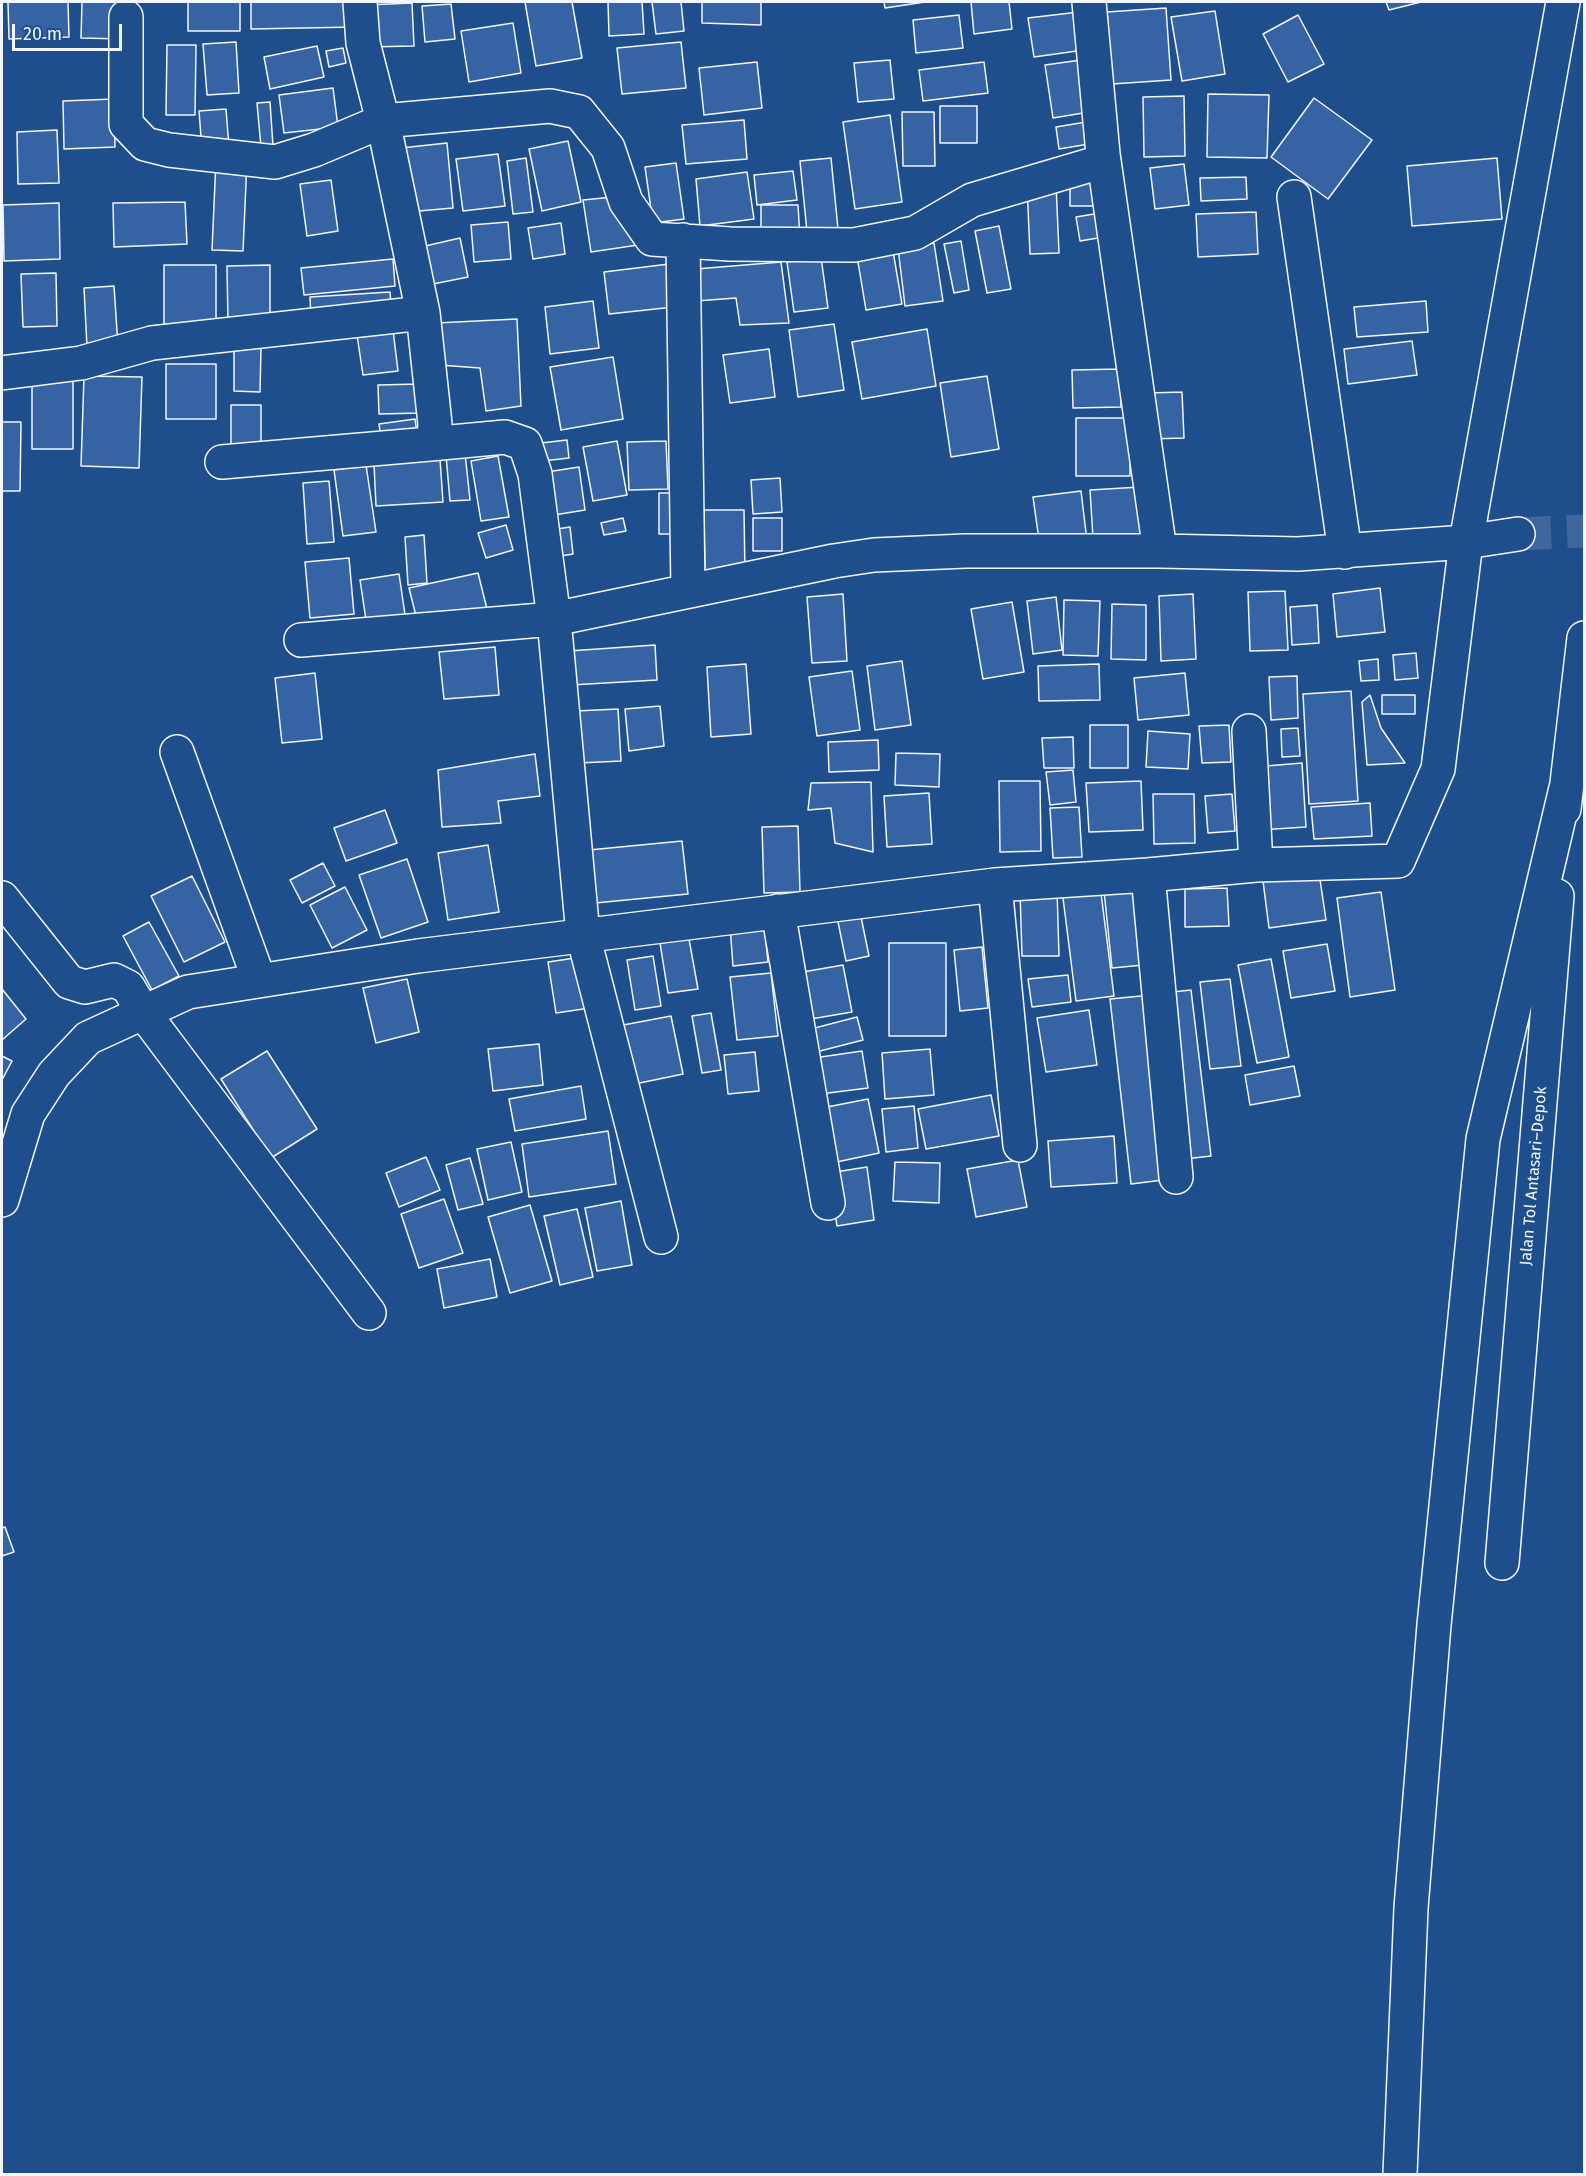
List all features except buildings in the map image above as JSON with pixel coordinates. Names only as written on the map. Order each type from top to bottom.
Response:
[{"type":"main road","points":[[360,2],[363,43],[383,121],[423,314],[435,432],[430,444]]},
{"type":"main road","points":[[1089,2],[1104,161],[1160,551]]},
{"type":"main road","points":[[2,1200],[28,1114],[54,1074],[88,1038],[188,992],[418,956],[995,885],[1256,865],[1398,861],[1438,769],[1466,542],[1563,2]]},
{"type":"main road","points":[[126,17],[126,124],[145,144],[169,150],[275,162],[314,150],[383,121],[550,106],[579,112],[608,148],[626,202],[652,239],[854,245],[915,232],[972,200],[1104,161]]},
{"type":"main road","points":[[1294,197],[1345,552]]},
{"type":"main road","points":[[683,240],[688,591]]},
{"type":"main road","points":[[2,373],[81,363],[152,343],[423,314]]},
{"type":"main road","points":[[222,462],[505,437],[525,444],[535,474],[554,619],[583,935],[661,1237]]},
{"type":"main road","points":[[301,640],[554,619],[834,561],[874,555],[965,551],[1298,554],[1466,542],[1518,534]]},
{"type":"main road","points":[[1400,2175],[1412,1896],[1434,1625],[1483,1139],[1566,788],[1584,638]]},
{"type":"main road","points":[[1249,731],[1256,865]]},
{"type":"main road","points":[[177,752],[259,980]]},
{"type":"main road","name":"Jalan Tol Antasari–Depok","points":[[1502,1563],[1566,788]]},
{"type":"main road","points":[[1148,875],[1176,1177]]},
{"type":"main road","points":[[995,885],[1020,1145]]},
{"type":"main road","points":[[2,898],[69,982],[85,987],[114,980],[128,987],[142,1012],[369,1313]]},
{"type":"main road","points":[[778,911],[828,1203]]},
{"type":"tunnel","points":[[1518,534],[1584,531]]}]
